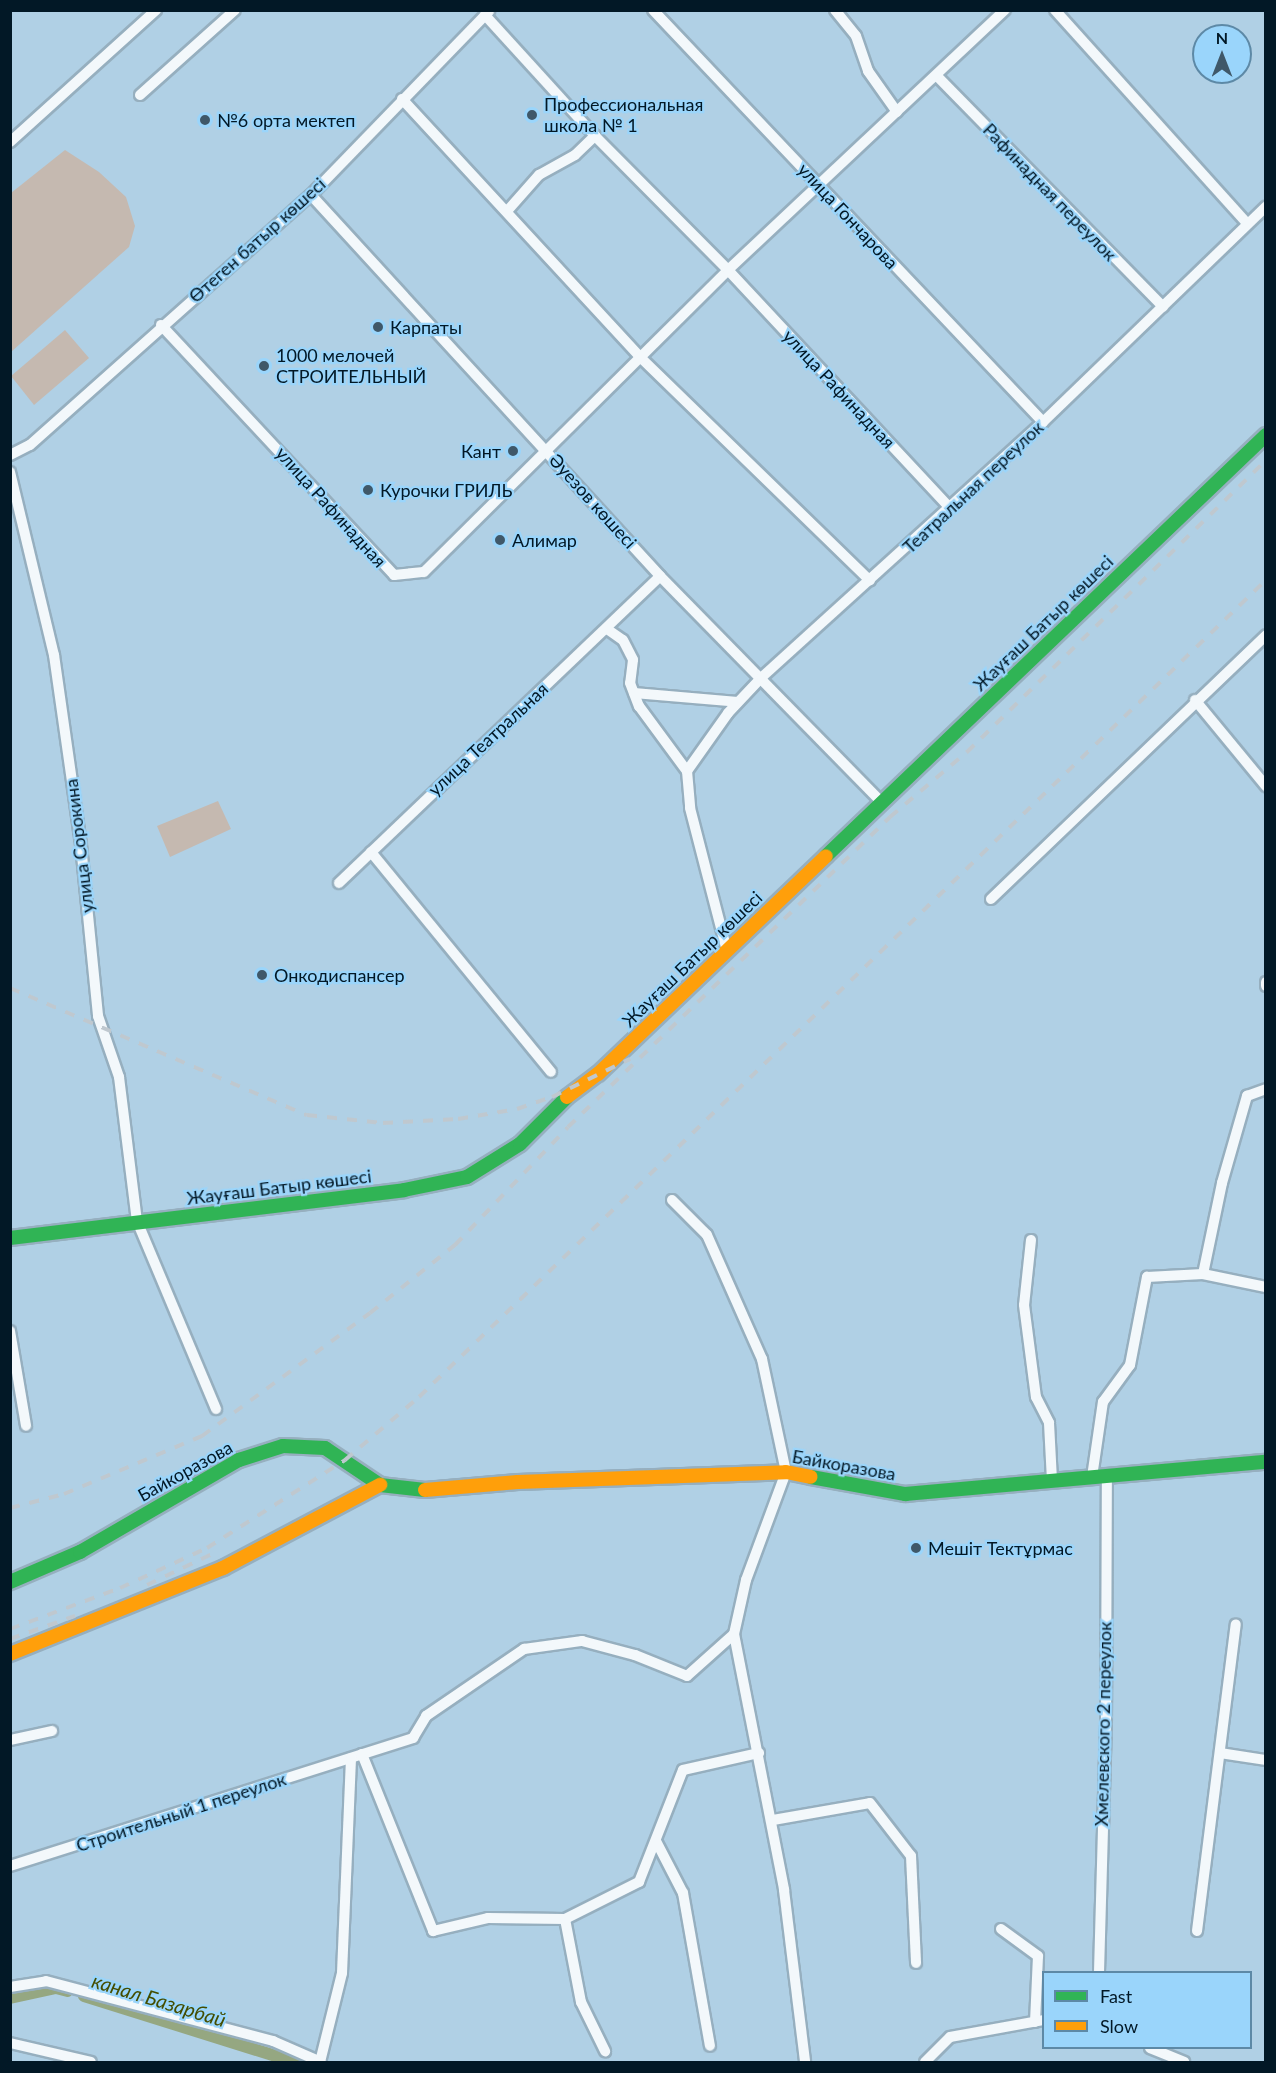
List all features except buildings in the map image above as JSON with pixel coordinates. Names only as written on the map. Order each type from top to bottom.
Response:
[{"type":"street","points":[[10,141],[156,10]]},
{"type":"street","points":[[140,95],[235,10]]},
{"type":"street","name":"улица Гончарова","points":[[652,10],[1043,422]]},
{"type":"street","points":[[835,10],[855,36],[868,71],[897,112]]},
{"type":"street","name":"улица Рафинадная","points":[[161,326],[394,575],[424,572],[639,356],[1005,10]]},
{"type":"street","points":[[1055,10],[1247,223]]},
{"type":"street","name":"улица Рафинадная","points":[[487,13],[595,136],[728,270],[950,508]]},
{"type":"street","name":"Өтеген батыр көшесі","points":[[10,455],[30,445],[310,195],[487,13]]},
{"type":"street","name":"Рафинадная переулок","points":[[937,76],[1163,307]]},
{"type":"street","points":[[402,99],[508,210],[639,356],[870,581]]},
{"type":"street","points":[[508,210],[538,175],[575,155],[595,136]]},
{"type":"street","name":"Әуезов көшесі","points":[[310,195],[660,576],[762,677],[881,802]]},
{"type":"street","name":"Театральная переулок","points":[[687,771],[738,702],[762,677],[1043,422],[1266,207]]},
{"type":"street","name":"Жауғаш Батыр көшесі","points":[[10,1238],[404,1190],[467,1177],[520,1144],[727,951],[1266,435]]},
{"type":"street","name":"улица Сорокина","points":[[10,472],[54,655],[81,845],[98,1016],[119,1077],[137,1221],[216,1409]]},
{"type":"street","name":"улица Театральная","points":[[339,883],[495,731],[607,629],[660,576]]},
{"type":"street","points":[[607,629],[623,640],[633,660],[630,683],[639,706],[687,771],[690,808],[727,951]]},
{"type":"street","points":[[991,898],[1195,700],[1266,635]]},
{"type":"street","points":[[634,693],[738,702]]},
{"type":"street","points":[[1195,700],[1266,786]]},
{"type":"street","points":[[371,852],[551,1072]]},
{"type":"street","points":[[1203,1274],[1222,1183],[1247,1096],[1266,1089]]},
{"type":"street","points":[[672,1200],[707,1235],[762,1359],[786,1472],[746,1580],[734,1634],[773,1820],[805,2062]]},
{"type":"street","points":[[1032,1240],[1024,1305],[1036,1397],[1049,1423],[1052,1481]]},
{"type":"street","points":[[1092,1477],[1103,1402],[1130,1365],[1147,1277],[1203,1274],[1266,1287]]},
{"type":"street","points":[[10,1331],[26,1426]]},
{"type":"street","name":"Байкоразова","points":[[10,1582],[80,1552],[239,1460],[283,1446],[325,1448],[380,1485],[415,1491],[518,1482],[786,1472],[905,1494],[1266,1462]]},
{"type":"street","name":"Хмелевского 2 переулок","points":[[1099,1971],[1106,1727],[1107,1476]]},
{"type":"street","points":[[10,1654],[223,1568],[380,1485]]},
{"type":"street","points":[[1197,1931],[1236,1624]]},
{"type":"street","name":"Строительный 1 переулок","points":[[10,1866],[413,1738],[426,1716],[524,1649],[582,1641],[636,1655],[687,1677],[734,1634]]},
{"type":"street","points":[[10,1740],[52,1731]]},
{"type":"street","points":[[362,1754],[433,1931],[488,1918],[565,1919],[639,1882],[683,1770],[759,1753]]},
{"type":"street","points":[[1220,1753],[1266,1760]]},
{"type":"street","points":[[10,1987],[46,1981],[273,2041],[321,2062],[342,1973],[351,1758]]},
{"type":"street","points":[[773,1820],[870,1803],[911,1856],[916,1963]]},
{"type":"street","points":[[656,1841],[683,1893],[711,2046]]},
{"type":"street","points":[[565,1919],[581,2002],[605,2051]]},
{"type":"street","points":[[925,2062],[950,2037],[1039,2021],[1038,1956],[1001,1929]]},
{"type":"street","points":[[10,2043],[91,2062]]},
{"type":"street","points":[[1152,2049],[1184,2062]]},
{"type":"shaded area","points":[[65,150],[99,172],[126,197],[135,226],[129,247],[11,352],[11,193]]},
{"type":"shaded area","points":[[65,330],[89,358],[34,405],[11,376]]},
{"type":"shaded area","points":[[218,801],[231,829],[170,857],[157,826]]},
{"type":"waterway","name":"канал Базарбай","points":[[10,1998],[56,1988],[68,1991]]},
{"type":"waterway","name":"канал Базарбай","points":[[84,1996],[295,2062]]},
{"type":"railway","points":[[10,1508],[64,1494],[202,1436],[370,1313],[455,1245],[568,1127],[890,817],[967,752],[1266,460]]},
{"type":"railway","points":[[10,1629],[120,1588],[207,1548],[345,1460],[419,1397],[1266,580]]},
{"type":"railway","points":[[10,988],[307,1115],[383,1123],[458,1119],[517,1109],[552,1097],[630,1059]]},
{"type":"railway","points":[[147,1585],[212,1554]]},
{"type":"railway","points":[[10,1639],[75,1616]]},
{"type":"traffic: fast","points":[[826,856],[1266,435]]},
{"type":"traffic: fast","points":[[10,1238],[404,1190],[467,1177],[520,1144],[567,1097]]},
{"type":"traffic: fast","points":[[10,1582],[80,1552],[239,1460],[283,1446],[325,1448],[380,1485],[425,1490]]},
{"type":"traffic: fast","points":[[811,1477],[905,1494],[1266,1462]]},
{"type":"traffic: slow","points":[[567,1097],[598,1074],[826,856]]},
{"type":"traffic: slow","points":[[425,1490],[518,1482],[786,1472],[811,1477]]},
{"type":"traffic: slow","points":[[10,1654],[223,1568],[380,1485]]},
{"type":"place","name":"Профессиональная школа № 1","points":[[532,115]]},
{"type":"place","name":"№6 орта мектеп","points":[[205,120]]},
{"type":"place","name":"Карпаты","points":[[378,327]]},
{"type":"place","name":"1000 мелочей СТРОИТЕЛЬНЫЙ","points":[[264,366]]},
{"type":"place","name":"Кант","points":[[513,451]]},
{"type":"place","name":"Курочки ГРИЛЬ","points":[[368,490]]},
{"type":"place","name":"Алимар","points":[[500,540]]},
{"type":"place","name":"Онкодиспансер","points":[[262,975]]},
{"type":"place","name":"Мешіт Тектұрмас","points":[[916,1548]]}]
